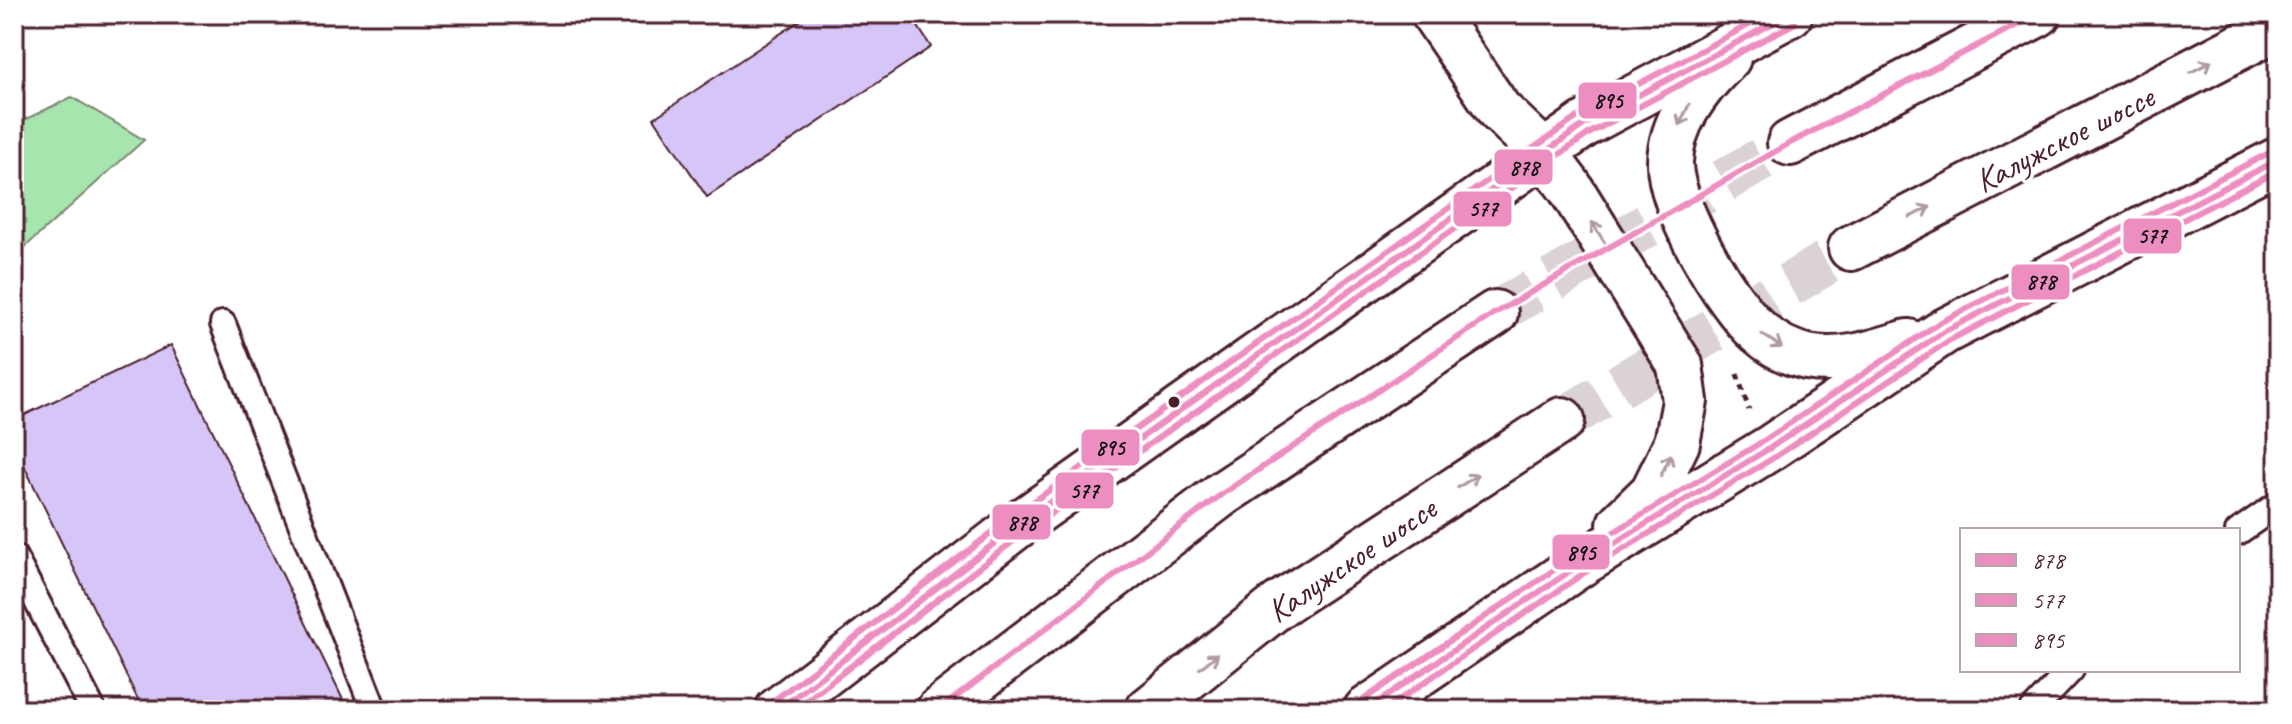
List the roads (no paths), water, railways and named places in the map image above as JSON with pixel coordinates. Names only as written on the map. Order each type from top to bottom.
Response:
[{"type":"main road","points":[[1434,14],[1499,110],[1544,153],[1569,186],[1680,365],[1685,401],[1677,443],[1653,492],[1579,565]]},
{"type":"main road","points":[[778,710],[1022,522],[1585,124],[1790,14]]},
{"type":"main road","points":[[1790,143],[2038,14]]},
{"type":"main road","name":"Калужское шоссе","points":[[1851,248],[2278,27]]},
{"type":"main road","points":[[1752,35],[1712,73],[1681,116],[1670,163],[1683,218],[1710,267],[1756,330],[1778,347],[1808,357],[1857,358],[1945,331]]},
{"type":"main road","points":[[1366,710],[1579,565],[1770,448],[1945,331],[2278,160]]},
{"type":"main road","points":[[939,710],[1222,494],[1495,313]]},
{"type":"main road","name":"Калужское шоссе","points":[[1148,710],[1280,604],[1562,420]]},
{"type":"lane","points":[[223,324],[374,710]]},
{"type":"lane","points":[[2240,531],[2278,504]]},
{"type":"lane","points":[[14,557],[93,710]]},
{"type":"lane","points":[[2033,710],[2069,672]]},
{"type":"tunnel","points":[[1495,313],[1790,143]]},
{"type":"tunnel","points":[[1562,420],[1851,248]]}]
